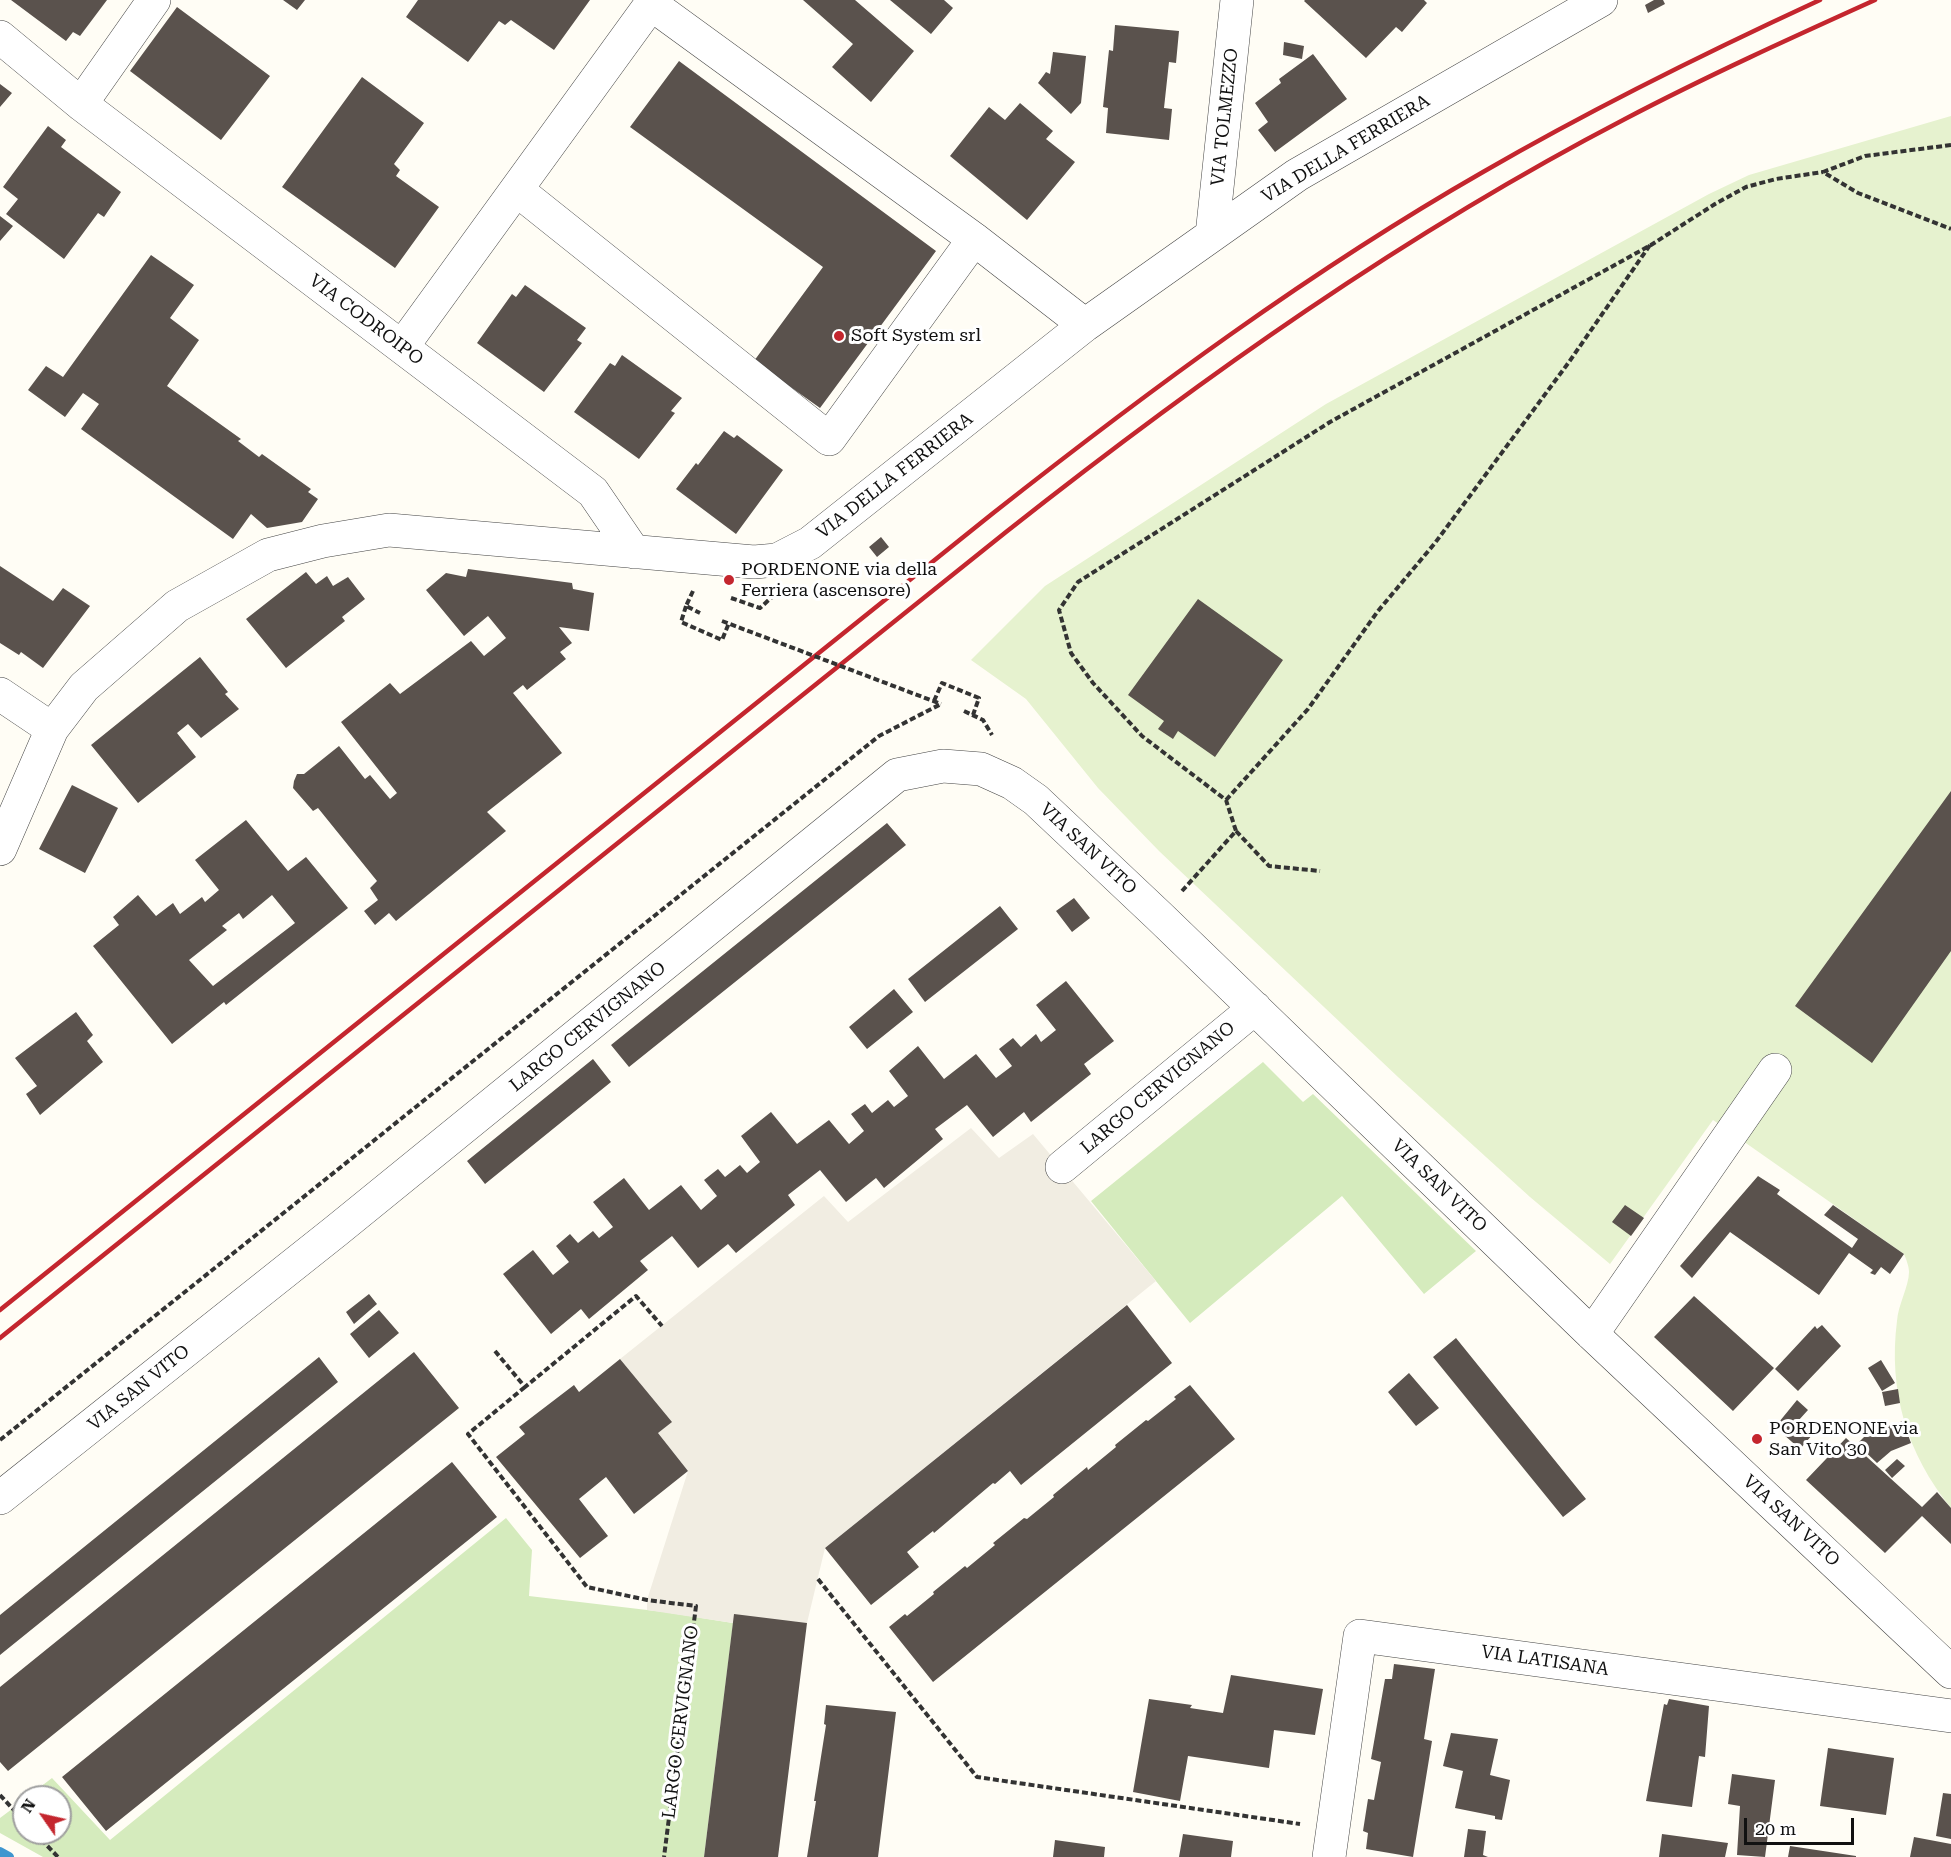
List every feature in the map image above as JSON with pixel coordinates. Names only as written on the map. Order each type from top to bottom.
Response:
[{"type":"street","points":[[81,104],[154,0]]},
{"type":"street","name":"VIA TOLMEZZO","points":[[1212,235],[1237,0]]},
{"type":"street","name":"VIA DELLA FERRIERA","points":[[0,849],[52,729],[84,687],[177,606],[268,555],[324,541],[389,530],[754,562],[777,560],[810,543],[1085,325],[1297,175],[1601,0]]},
{"type":"street","points":[[402,347],[651,4],[974,239],[1085,325]]},
{"type":"street","name":"VIA CODROIPO","points":[[0,37],[81,104],[592,492],[634,552]]},
{"type":"street","points":[[517,190],[829,439],[974,239]]},
{"type":"street","points":[[0,694],[52,729]]},
{"type":"street","name":"VIA SAN VITO","points":[[897,775],[943,766],[981,769],[1012,783],[1036,800],[1592,1334],[1951,1672]]},
{"type":"street","name":"LARGO CERVIGNANO","points":[[278,1277],[897,775]]},
{"type":"street","name":"LARGO CERVIGNANO","points":[[1062,1167],[1255,1008]]},
{"type":"street","points":[[1592,1334],[1774,1070]]},
{"type":"street","name":"VIA SAN VITO","points":[[0,1498],[278,1277]]},
{"type":"street","name":"VIA LATISANA","points":[[1331,1843],[1360,1636],[1951,1716]]},
{"type":"path","points":[[1320,871],[1269,866],[1236,831],[1226,800],[1142,736],[1093,683],[1071,653],[1059,610],[1078,582],[1330,422],[1651,245],[1746,187],[1776,179],[1823,172],[1865,156],[1951,145]]},
{"type":"path","points":[[1823,172],[1858,192],[1951,229]]},
{"type":"path","points":[[1226,800],[1308,709],[1378,611],[1435,543],[1569,362],[1651,245]]},
{"type":"path","points":[[686,606],[681,622],[723,640],[729,623]]},
{"type":"path","points":[[0,1440],[879,736],[941,704],[722,621]]},
{"type":"path","points":[[934,701],[942,683],[979,698],[972,715]]},
{"type":"path","points":[[1159,916],[1236,831]]},
{"type":"path","name":"LARGO CERVIGNANO","points":[[662,1326],[636,1296],[468,1434],[587,1587],[647,1600],[696,1606],[664,1857]]},
{"type":"path","points":[[495,1351],[525,1388]]},
{"type":"path","points":[[818,1579],[977,1777],[1331,1843]]},
{"type":"path","points":[[0,1796],[12,1808]]},
{"type":"path","points":[[46,1845],[58,1857]]},
{"type":"green space","points":[[1951,116],[1951,1508],[1923,1466],[1912,1444],[1899,1397],[1895,1372],[1895,1347],[1899,1309],[1909,1272],[1904,1254],[1713,1120],[1610,1264],[1530,1197],[1398,1077],[1159,851],[1098,788],[1026,699],[971,660],[1045,586],[1326,404],[1709,194],[1749,175]]},
{"type":"green space","points":[[1263,1062],[1303,1102],[1313,1094],[1476,1251],[1424,1294],[1342,1196],[1190,1323],[1091,1201]]},
{"type":"green space","points":[[506,1518],[532,1550],[529,1596],[664,1612],[733,1623],[704,1857],[43,1857],[22,1845],[72,1845],[72,1799],[110,1840]]},
{"type":"green space","points":[[52,1778],[59,1785],[43,1785]]},
{"type":"green space","points":[[12,1809],[12,1840],[0,1833],[0,1818]]},
{"type":"shaded area","points":[[971,1128],[999,1158],[1033,1134],[1156,1281],[825,1548],[807,1623],[789,1621],[733,1623],[647,1610],[647,1600],[688,1471],[658,1433],[671,1422],[620,1359],[824,1196],[848,1222]]},
{"type":"building","points":[[11,0],[107,0],[80,36],[73,32],[66,41]]},
{"type":"building","points":[[283,0],[305,0],[297,10]]},
{"type":"building","points":[[418,0],[590,0],[554,50],[511,20],[505,25],[499,21],[468,62],[406,17]]},
{"type":"building","points":[[803,0],[855,0],[914,51],[871,102],[832,67],[853,44]]},
{"type":"building","points":[[890,0],[944,0],[953,8],[931,34]]},
{"type":"building","points":[[1305,0],[1424,0],[1427,3],[1402,32],[1396,27],[1366,58]]},
{"type":"building","points":[[1654,0],[1663,0],[1665,4],[1648,13],[1645,5]]},
{"type":"building","points":[[177,7],[270,76],[221,140],[130,71]]},
{"type":"building","points":[[1115,25],[1179,31],[1176,63],[1169,62],[1164,108],[1172,109],[1169,140],[1106,133],[1108,108],[1103,107],[1109,50],[1113,51]]},
{"type":"building","points":[[1284,42],[1304,46],[1302,59],[1283,55]]},
{"type":"building","points":[[1053,52],[1086,56],[1081,103],[1071,114],[1038,83],[1046,72],[1050,74]]},
{"type":"building","points":[[1313,54],[1347,99],[1275,152],[1258,130],[1268,122],[1255,103],[1281,83],[1279,79]]},
{"type":"building","points":[[679,61],[936,251],[820,408],[754,361],[823,267],[630,127]]},
{"type":"building","points":[[362,77],[424,123],[394,164],[400,170],[396,176],[439,207],[395,268],[282,187]]},
{"type":"building","points":[[0,84],[12,93],[0,107]]},
{"type":"building","points":[[1020,103],[1053,131],[1046,139],[1075,162],[1027,220],[950,156],[989,107],[1005,120]]},
{"type":"building","points":[[48,126],[66,140],[61,147],[121,192],[104,217],[98,213],[64,259],[6,214],[18,199],[3,187]]},
{"type":"building","points":[[0,216],[13,226],[0,241]]},
{"type":"building","points":[[151,255],[194,285],[170,318],[199,340],[167,386],[241,439],[238,441],[259,457],[262,454],[311,489],[308,492],[318,499],[302,522],[267,528],[251,514],[233,539],[81,429],[99,404],[83,393],[65,417],[28,390],[46,366],[63,377]]},
{"type":"building","points":[[525,285],[586,328],[577,340],[582,343],[544,392],[477,343],[512,294],[516,297]]},
{"type":"building","points":[[622,355],[682,398],[671,411],[675,413],[639,459],[574,412],[610,363],[615,366]]},
{"type":"building","points":[[724,431],[734,438],[737,435],[783,470],[736,534],[676,489]]},
{"type":"building","points":[[881,537],[889,547],[877,557],[869,547]]},
{"type":"building","points":[[0,566],[53,601],[63,588],[90,606],[43,668],[21,652],[19,655],[0,643]]},
{"type":"building","points":[[468,569],[572,583],[573,589],[594,593],[589,631],[559,627],[572,643],[560,652],[566,659],[527,690],[523,685],[513,693],[562,753],[487,812],[506,831],[396,921],[389,913],[375,925],[364,911],[378,900],[370,888],[377,881],[318,808],[313,811],[293,788],[294,781],[297,774],[304,774],[339,746],[365,779],[370,775],[390,799],[397,793],[341,722],[390,683],[400,694],[471,641],[484,656],[506,638],[488,616],[464,636],[426,590],[446,573],[466,577]]},
{"type":"building","points":[[306,572],[316,584],[327,576],[333,586],[348,577],[365,599],[342,617],[345,621],[286,668],[246,619]]},
{"type":"building","points":[[1198,599],[1283,660],[1215,757],[1178,731],[1173,739],[1158,729],[1164,721],[1128,695]]},
{"type":"building","points":[[200,657],[228,692],[225,694],[239,709],[201,738],[188,724],[177,733],[196,757],[138,803],[91,745]]},
{"type":"building","points":[[72,785],[118,808],[85,873],[39,849]]},
{"type":"building","points":[[1951,791],[1951,951],[1872,1063],[1795,1006]]},
{"type":"building","points":[[246,820],[288,871],[306,857],[348,908],[226,1005],[224,1002],[172,1044],[93,946],[119,925],[113,917],[138,895],[156,916],[173,903],[180,914],[202,897],[205,902],[219,890],[195,860]],"holes":[[[272,895],[295,923],[213,986],[189,960],[227,930],[222,926],[239,913],[243,919]]]},
{"type":"building","points":[[887,823],[906,845],[629,1067],[611,1045]]},
{"type":"building","points":[[1074,898],[1090,918],[1072,932],[1056,911]]},
{"type":"building","points":[[1000,906],[1018,929],[925,1002],[908,979]]},
{"type":"building","points":[[1066,981],[1114,1041],[1084,1064],[1091,1074],[1031,1122],[1024,1112],[993,1137],[967,1105],[935,1129],[943,1139],[884,1188],[876,1178],[846,1202],[820,1170],[788,1195],[795,1205],[736,1253],[728,1244],[698,1268],[672,1236],[640,1261],[648,1270],[589,1319],[581,1309],[551,1334],[503,1274],[533,1250],[553,1275],[569,1262],[556,1246],[570,1234],[578,1243],[593,1231],[599,1238],[613,1227],[593,1202],[624,1178],[649,1210],[681,1185],[701,1210],[717,1196],[704,1180],[718,1169],[725,1177],[740,1165],[747,1173],[760,1162],[741,1136],[771,1112],[797,1144],[829,1120],[849,1144],[864,1131],[851,1114],[865,1104],[872,1113],[888,1100],[894,1107],[908,1096],[889,1071],[918,1046],[944,1079],[976,1054],[996,1078],[1012,1066],[999,1049],[1013,1038],[1021,1047],[1036,1034],[1041,1042],[1056,1030],[1036,1005]]},
{"type":"building","points":[[894,989],[913,1012],[867,1049],[849,1027]]},
{"type":"building","points":[[76,1012],[93,1035],[87,1041],[103,1062],[40,1115],[26,1094],[37,1086],[15,1058]]},
{"type":"building","points":[[593,1059],[611,1082],[485,1184],[467,1161]]},
{"type":"building","points":[[1758,1176],[1780,1190],[1777,1194],[1852,1248],[1858,1239],[1824,1215],[1833,1205],[1904,1254],[1890,1274],[1881,1267],[1875,1275],[1870,1273],[1873,1270],[1849,1253],[1819,1295],[1730,1232],[1692,1278],[1680,1266]]},
{"type":"building","points":[[1625,1205],[1644,1218],[1631,1236],[1612,1222]]},
{"type":"building","points":[[369,1294],[377,1304],[354,1324],[346,1312]]},
{"type":"building","points":[[1694,1296],[1774,1368],[1733,1411],[1654,1337]]},
{"type":"building","points":[[1127,1305],[1172,1363],[1021,1485],[1010,1471],[934,1533],[933,1531],[907,1552],[919,1567],[871,1605],[825,1548]]},
{"type":"building","points":[[379,1310],[399,1333],[369,1358],[350,1334]]},
{"type":"building","points":[[1822,1325],[1841,1346],[1798,1391],[1775,1369],[1815,1326],[1817,1329]]},
{"type":"building","points":[[1456,1338],[1586,1499],[1563,1517],[1433,1357]]},
{"type":"building","points":[[414,1352],[459,1408],[8,1771],[0,1762],[0,1687]]},
{"type":"building","points":[[319,1357],[338,1382],[0,1655],[0,1615]]},
{"type":"building","points":[[620,1359],[672,1422],[658,1433],[688,1471],[634,1514],[606,1477],[579,1499],[608,1536],[580,1558],[496,1457],[525,1434],[519,1427],[574,1385],[579,1392]]},
{"type":"building","points":[[1881,1360],[1895,1383],[1882,1391],[1868,1368]]},
{"type":"building","points":[[1409,1373],[1439,1408],[1416,1426],[1388,1392]]},
{"type":"building","points":[[1190,1385],[1235,1439],[933,1682],[889,1627],[905,1614],[907,1616],[965,1566],[967,1568],[995,1545],[993,1543],[1024,1518],[1027,1519],[1087,1467],[1088,1470],[1116,1447],[1115,1445],[1176,1399],[1174,1397]]},
{"type":"building","points":[[1898,1389],[1900,1403],[1885,1406],[1882,1392]]},
{"type":"building","points":[[1797,1400],[1808,1410],[1798,1421],[1813,1434],[1800,1449],[1775,1427]]},
{"type":"building","points":[[1903,1421],[1911,1443],[1891,1451],[1877,1463],[1857,1444],[1871,1430]]},
{"type":"building","points":[[1846,1438],[1922,1507],[1937,1492],[1951,1508],[1951,1544],[1922,1516],[1885,1553],[1806,1480]]},
{"type":"building","points":[[1897,1459],[1905,1466],[1892,1478],[1885,1470]]},
{"type":"building","points":[[452,1462],[497,1517],[106,1831],[72,1789],[72,1785],[69,1785],[62,1777]]},
{"type":"building","points":[[734,1614],[807,1623],[778,1857],[704,1857]]},
{"type":"building","points":[[1394,1664],[1435,1669],[1424,1739],[1432,1741],[1413,1857],[1366,1849],[1368,1833],[1363,1831],[1368,1799],[1374,1800],[1381,1762],[1371,1759],[1385,1679],[1392,1679]]},
{"type":"building","points":[[1231,1675],[1323,1689],[1315,1735],[1274,1730],[1269,1768],[1188,1756],[1180,1801],[1133,1792],[1149,1699],[1192,1705],[1190,1708],[1223,1713]]},
{"type":"building","points":[[1669,1699],[1709,1706],[1705,1757],[1699,1756],[1692,1807],[1646,1801],[1664,1704],[1667,1705]]},
{"type":"building","points":[[826,1705],[896,1712],[878,1857],[807,1857],[826,1725],[824,1724]]},
{"type":"building","points":[[1451,1733],[1498,1739],[1490,1775],[1510,1780],[1502,1820],[1495,1819],[1495,1816],[1455,1808],[1463,1771],[1443,1766]]},
{"type":"building","points":[[1828,1748],[1894,1758],[1886,1815],[1820,1806]]},
{"type":"building","points":[[1732,1774],[1775,1780],[1765,1857],[1737,1855],[1740,1806],[1728,1804]]},
{"type":"building","points":[[1943,1793],[1951,1794],[1951,1839],[1936,1836]]},
{"type":"building","points":[[1468,1829],[1486,1831],[1483,1855],[1488,1857],[1464,1857]]},
{"type":"building","points":[[1183,1834],[1233,1841],[1231,1857],[1179,1857]]},
{"type":"building","points":[[1662,1834],[1728,1843],[1725,1857],[1659,1857]]},
{"type":"building","points":[[1914,1837],[1951,1844],[1951,1857],[1910,1857]]},
{"type":"building","points":[[1055,1840],[1105,1847],[1104,1857],[1053,1857]]},
{"type":"building","points":[[1790,1846],[1856,1856],[1856,1857],[1788,1857]]},
{"type":"waterway","points":[[0,1852],[9,1857]]},
{"type":"railway","points":[[0,1310],[992,514],[1231,334],[1355,250],[1483,172],[1649,82],[1820,0]]},
{"type":"railway","points":[[0,1338],[1006,532],[1229,364],[1383,260],[1462,210],[1543,163],[1687,88],[1875,0]]},
{"type":"place","name":"Soft System srl","points":[[839,336]]},
{"type":"place","name":"PORDENONE via della Ferriera (ascensore)","points":[[729,580]]},
{"type":"place","name":"PORDENONE via San Vito 30","points":[[1757,1439]]}]
